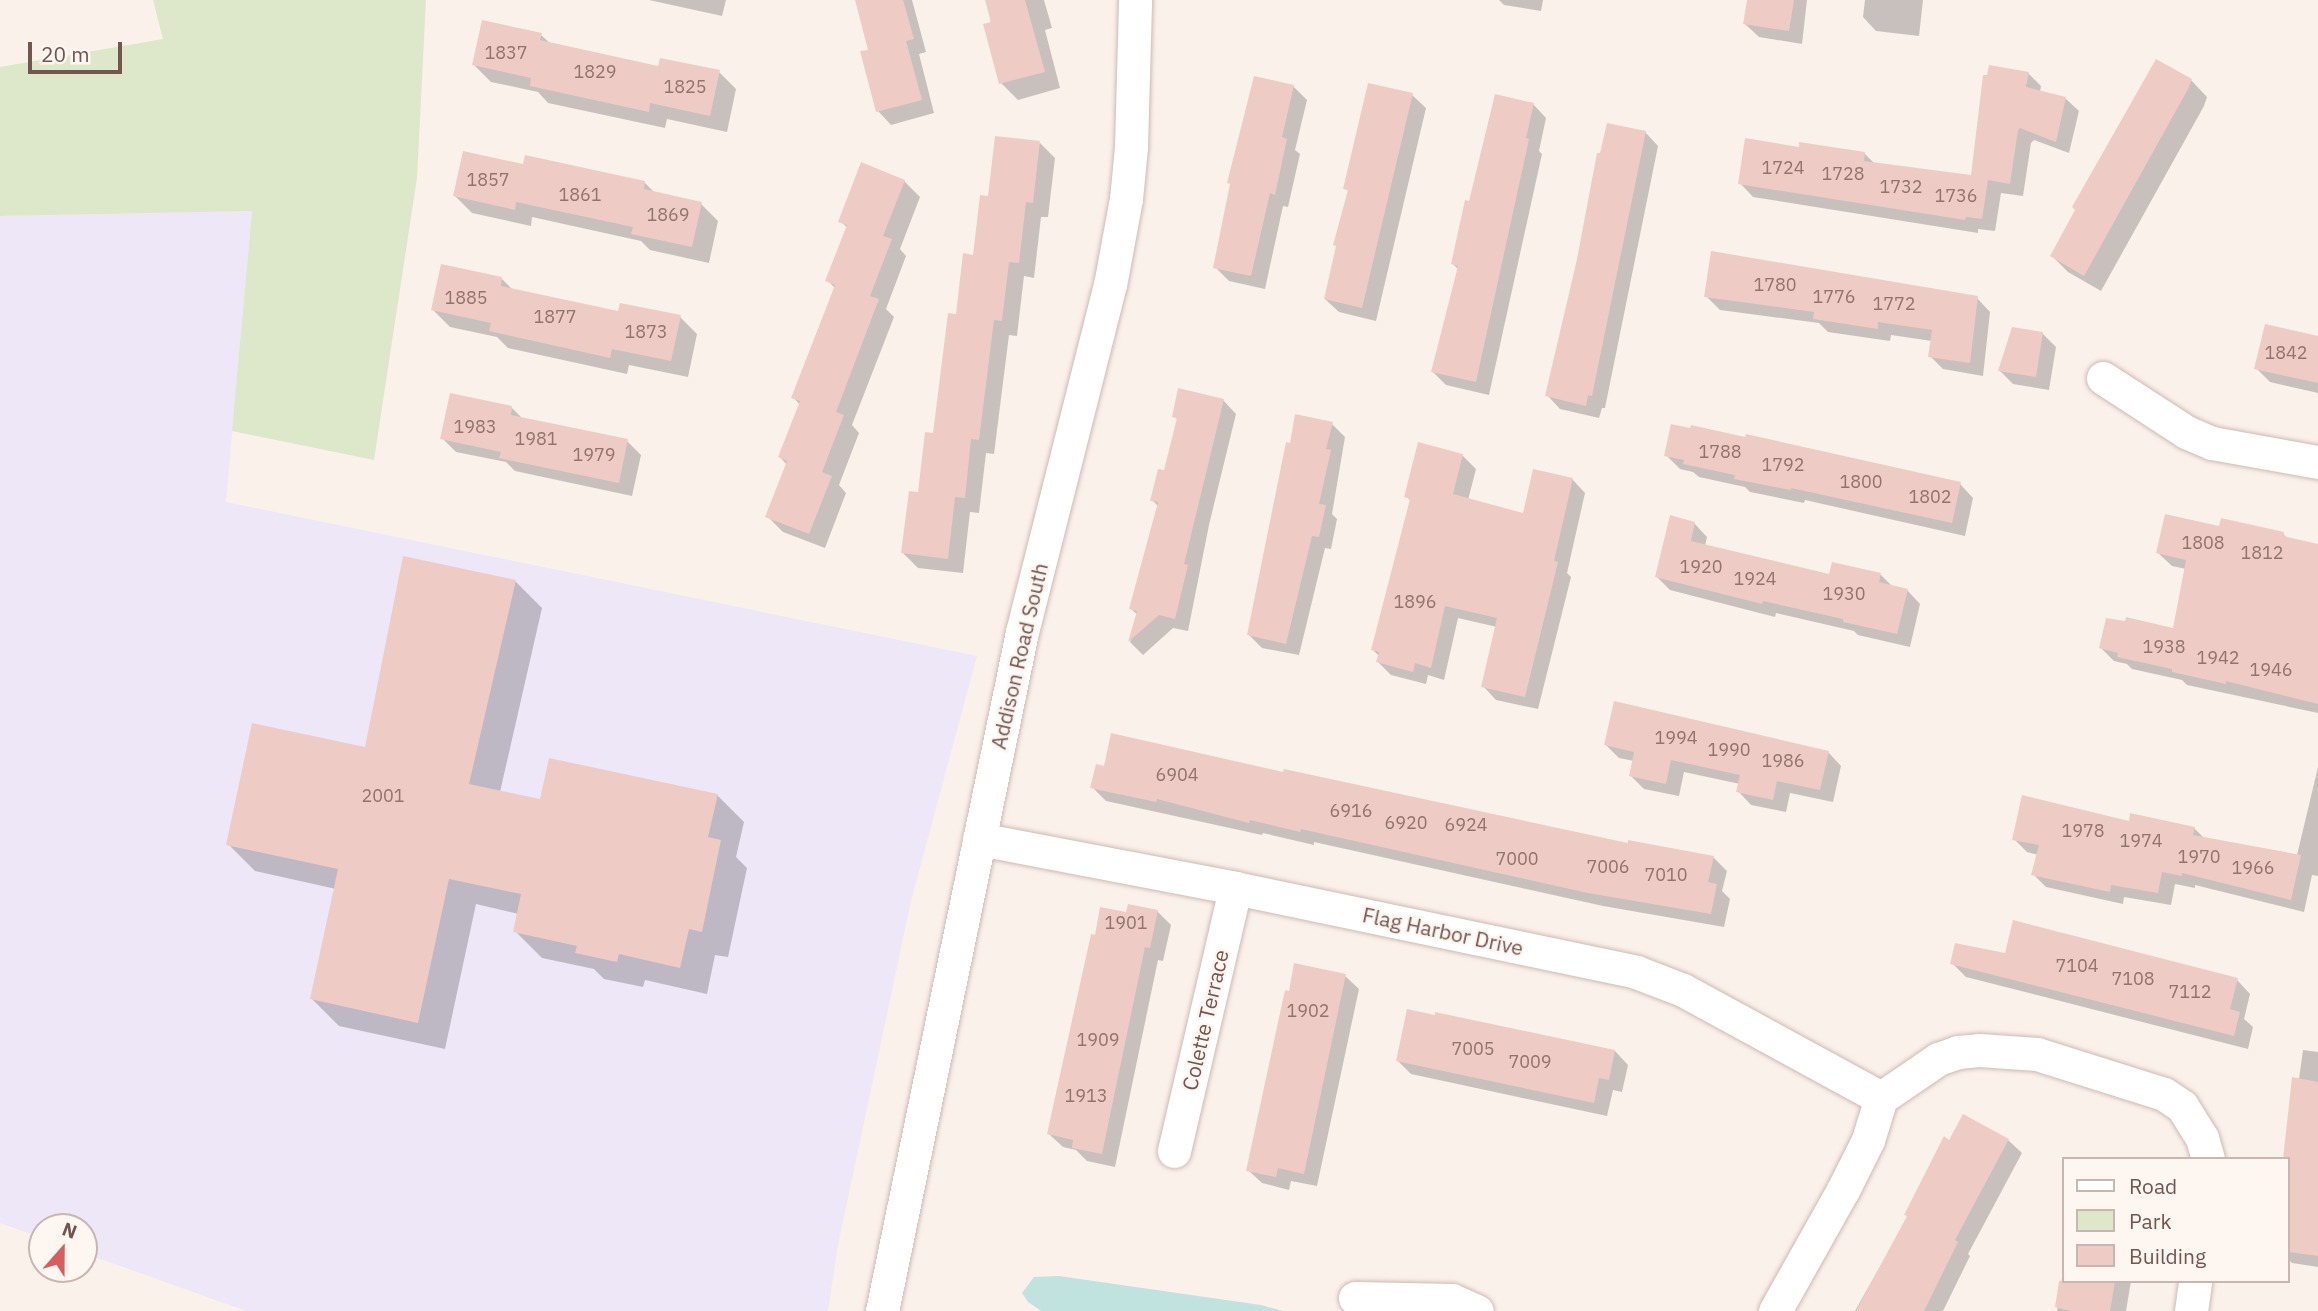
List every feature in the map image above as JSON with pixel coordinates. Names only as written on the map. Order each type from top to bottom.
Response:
[{"type":"street","name":"Addison Road South","points":[[882,1311],[1022,632],[1110,285],[1124,211],[1131,147],[1135,0]]},
{"type":"street","points":[[2103,378],[2186,432],[2212,443],[2318,462]]},
{"type":"street","name":"Flag Harbor Drive","points":[[979,839],[1235,888],[1636,972],[1683,990],[1881,1098]]},
{"type":"street","name":"Colette Terrace","points":[[1174,1151],[1235,888]]},
{"type":"street","points":[[1775,1311],[1868,1140],[1881,1098],[1923,1067],[1958,1052],[2007,1050],[2037,1054],[2174,1098],[2202,1138],[2207,1157]]},
{"type":"street","points":[[2191,1311],[2195,1283]]},
{"type":"street","points":[[1355,1298],[1452,1300],[1477,1311]]},
{"type":"shaded area","points":[[252,211],[226,502],[977,656],[911,901],[838,1245],[828,1311],[246,1311],[98,1258],[98,1213],[28,1213],[28,1233],[0,1223],[0,216]]},
{"type":"green space","points":[[153,0],[426,0],[417,178],[374,460],[232,431],[252,211],[0,216],[0,67],[163,39]]},
{"type":"water","points":[[1059,1276],[1261,1305],[1283,1311],[1041,1311],[1028,1302],[1022,1293],[1034,1277]]},
{"type":"building","points":[[855,0],[903,0],[914,39],[906,41],[922,100],[876,112],[860,51],[868,50]]},
{"type":"building","points":[[985,0],[1025,0],[1045,72],[999,84],[983,24],[991,22]]},
{"type":"building","points":[[1747,0],[1794,0],[1789,31],[1743,24]]},
{"type":"building","points":[[482,20],[542,33],[540,40],[658,66],[660,58],[720,70],[710,116],[650,103],[649,112],[530,86],[531,78],[472,65]]},
{"type":"building","points":[[2156,59],[2192,79],[2084,276],[2050,256],[2075,210],[2072,207]]},
{"type":"building","points":[[1989,65],[2029,72],[2026,87],[2066,97],[2056,142],[2020,128],[2018,130],[2010,184],[1988,180],[1982,219],[1966,217],[1965,220],[1738,184],[1745,138],[1799,147],[1799,142],[1865,152],[1864,161],[1971,175],[1983,75],[1987,75]]},
{"type":"building","points":[[1254,76],[1294,85],[1282,137],[1287,139],[1275,195],[1270,193],[1251,276],[1213,268],[1230,184],[1227,183]]},
{"type":"building","points":[[1368,83],[1413,93],[1362,308],[1324,299],[1336,246],[1333,245],[1348,190],[1343,189]]},
{"type":"building","points":[[1495,94],[1534,103],[1526,138],[1529,139],[1476,382],[1431,372],[1458,266],[1451,264],[1465,200],[1469,201]]},
{"type":"building","points":[[1607,123],[1646,131],[1592,396],[1588,395],[1586,406],[1545,396],[1577,259],[1597,153],[1600,153]]},
{"type":"building","points":[[995,136],[1040,141],[1033,203],[1026,202],[1019,263],[1009,262],[1002,321],[994,320],[979,440],[971,439],[965,498],[955,497],[948,559],[901,553],[909,491],[918,492],[925,432],[933,433],[948,313],[956,314],[963,253],[973,255],[980,195],[988,196]]},
{"type":"building","points":[[463,151],[523,164],[525,155],[645,181],[644,189],[702,202],[692,247],[631,234],[633,227],[516,202],[515,210],[453,196]]},
{"type":"building","points":[[861,162],[905,180],[883,236],[892,239],[870,296],[879,299],[836,412],[844,415],[822,472],[832,476],[809,534],[765,517],[787,461],[778,457],[800,401],[791,398],[835,285],[825,281],[847,225],[838,222]]},
{"type":"building","points":[[1711,251],[1978,296],[1970,363],[1928,357],[1932,330],[1878,322],[1878,329],[1813,319],[1814,312],[1704,297]]},
{"type":"building","points":[[441,264],[502,277],[501,286],[618,311],[620,303],[681,315],[671,361],[612,349],[610,358],[489,331],[491,323],[431,310]]},
{"type":"building","points":[[2265,324],[2318,336],[2318,383],[2254,369]]},
{"type":"building","points":[[2012,327],[2043,332],[2036,377],[1998,371]]},
{"type":"building","points":[[1178,388],[1224,399],[1184,564],[1188,565],[1175,619],[1159,615],[1128,642],[1137,611],[1129,609],[1158,502],[1150,501],[1158,469],[1164,470],[1177,418],[1172,417]]},
{"type":"building","points":[[450,393],[512,406],[511,415],[628,439],[619,483],[499,458],[501,452],[440,439]]},
{"type":"building","points":[[1295,414],[1333,422],[1326,449],[1331,450],[1319,504],[1326,505],[1319,537],[1312,536],[1286,644],[1247,635],[1286,442],[1290,443]]},
{"type":"building","points":[[1671,424],[1690,428],[1691,425],[1745,437],[1746,434],[1961,482],[1952,523],[1791,488],[1734,479],[1735,475],[1683,464],[1684,460],[1664,456]]},
{"type":"building","points":[[1418,442],[1463,454],[1453,494],[1523,513],[1533,469],[1573,478],[1554,561],[1558,562],[1525,697],[1481,687],[1497,618],[1445,606],[1431,668],[1415,663],[1413,672],[1376,662],[1379,652],[1371,650],[1410,499],[1404,497]]},
{"type":"building","points":[[2165,514],[2219,526],[2221,518],[2284,532],[2283,536],[2318,544],[2318,704],[2226,681],[2226,684],[2172,672],[2172,669],[2117,657],[2118,653],[2099,648],[2106,618],[2125,621],[2126,617],[2173,628],[2186,560],[2156,553]]},
{"type":"building","points":[[1670,515],[1695,522],[1691,541],[1829,574],[1832,562],[1881,573],[1879,582],[1908,589],[1897,634],[1843,622],[1843,619],[1763,601],[1762,604],[1655,577]]},
{"type":"building","points":[[403,556],[516,580],[469,784],[540,799],[549,758],[718,794],[708,837],[721,840],[702,932],[689,929],[680,968],[619,954],[617,962],[575,953],[577,946],[513,932],[521,894],[449,879],[418,1023],[310,999],[338,869],[226,845],[252,723],[365,747]]},
{"type":"building","points":[[1614,701],[1829,751],[1820,790],[1777,781],[1773,800],[1736,792],[1740,775],[1671,760],[1666,784],[1629,776],[1634,752],[1604,745]]},
{"type":"building","points":[[1111,733],[1283,772],[1284,769],[1628,843],[1628,840],[1714,856],[1708,882],[1717,884],[1711,914],[1588,893],[1301,829],[1300,832],[1250,820],[1249,823],[1157,799],[1156,802],[1090,788],[1096,764],[1104,766]]},
{"type":"building","points":[[2022,795],[2129,821],[2130,813],[2195,827],[2193,835],[2301,855],[2291,900],[2182,873],[2182,876],[2162,872],[2158,893],[2111,885],[2110,892],[2031,875],[2039,845],[2012,840]]},
{"type":"building","points":[[1128,904],[1158,910],[1150,948],[1145,947],[1102,1154],[1072,1148],[1073,1140],[1047,1134],[1091,934],[1095,935],[1100,907],[1126,912]]},
{"type":"building","points":[[2013,920],[2238,978],[2230,1009],[2240,1012],[2234,1036],[1950,964],[1955,943],[2005,953]]},
{"type":"building","points":[[1294,963],[1346,974],[1304,1174],[1278,1168],[1276,1177],[1246,1171],[1285,990],[1289,991]]},
{"type":"building","points":[[1407,1009],[1435,1015],[1435,1012],[1615,1050],[1609,1080],[1599,1078],[1594,1103],[1396,1061]]},
{"type":"building","points":[[2292,1077],[2318,1082],[2318,1256],[2290,1252],[2290,1157],[2283,1157]]},
{"type":"building","points":[[1963,1114],[2009,1139],[1955,1240],[1958,1242],[1924,1311],[1856,1311],[1907,1216],[1904,1215],[1944,1136],[1949,1140]]},
{"type":"building","points":[[2059,1281],[2115,1283],[2110,1311],[2070,1311],[2055,1307]]}]
